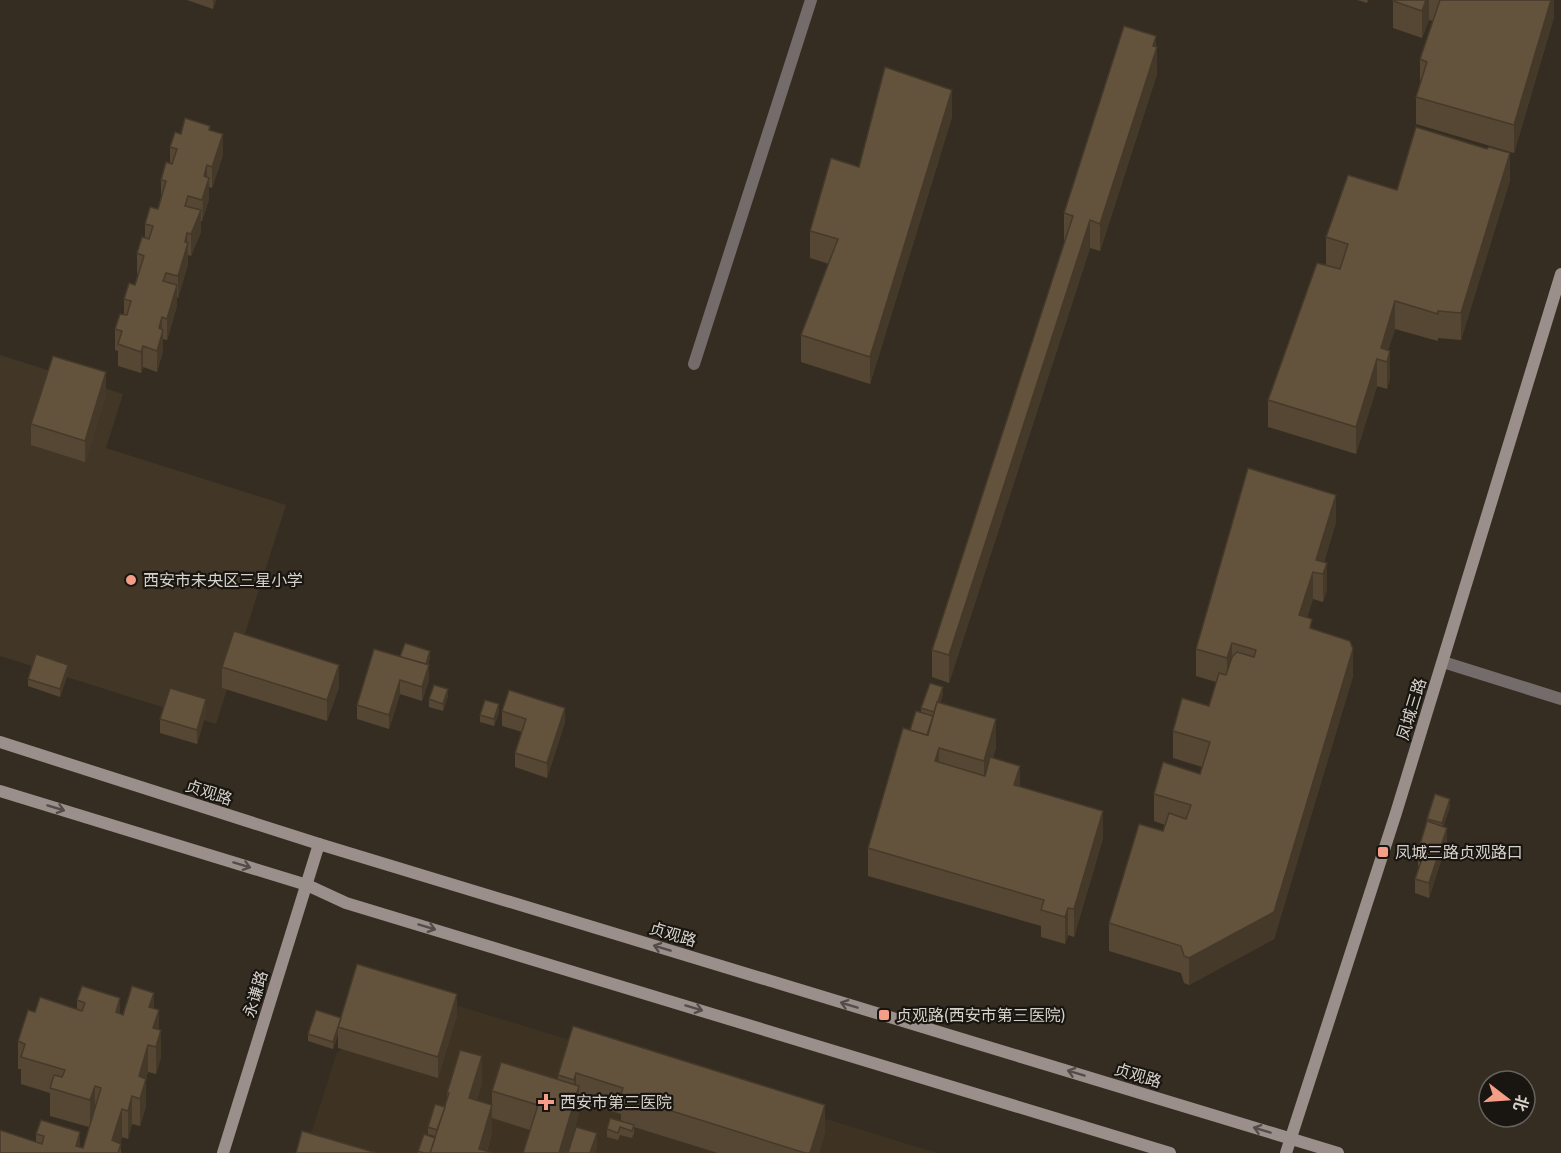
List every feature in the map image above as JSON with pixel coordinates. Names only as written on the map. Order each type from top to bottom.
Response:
[{"type":"main road","name":"凤城三路","points":[[1286,1153],[1443,662],[1561,274]]},
{"type":"main road","name":"贞观路","points":[[0,742],[319,844],[1338,1153]]},
{"type":"main road","points":[[0,791],[307,885],[346,903],[1170,1153]]},
{"type":"main road","name":"永谦路","points":[[223,1153],[319,844]]},
{"type":"street","points":[[693,364],[811,0]]},
{"type":"street","points":[[1443,662],[1561,699]]},
{"type":"shaded area","name":"西安市未央区三星小学","points":[[0,355],[123,394],[106,448],[286,505],[216,724],[0,656]]},
{"type":"shaded area","name":"西安市第三医院","points":[[433,998],[937,1153],[305,1153],[337,1052]]},
{"type":"building","points":[[1393,0],[1426,0],[1422,11]]},
{"type":"building","points":[[1440,0],[1551,0],[1514,125],[1416,97],[1427,62],[1420,59]]},
{"type":"building","points":[[1124,26],[1156,36],[1153,46],[1157,47],[1100,224],[1090,220],[949,655],[932,650],[1073,216],[1064,213]]},
{"type":"building","points":[[885,67],[952,90],[870,357],[801,335],[838,239],[810,231],[831,158],[859,167]]},
{"type":"building","points":[[185,118],[210,126],[209,130],[223,134],[212,167],[207,165],[204,176],[209,178],[202,200],[188,196],[185,206],[201,210],[191,234],[187,233],[185,242],[188,243],[178,276],[166,273],[163,281],[177,285],[167,319],[162,317],[159,328],[163,330],[157,351],[143,346],[141,352],[118,344],[122,331],[115,329],[120,314],[127,315],[131,301],[124,299],[129,283],[135,285],[144,256],[137,253],[142,237],[149,239],[153,226],[145,224],[150,207],[158,209],[166,181],[161,180],[166,162],[172,164],[177,149],[170,147],[175,132],[181,134]]},
{"type":"building","points":[[1416,127],[1487,149],[1489,147],[1510,153],[1461,313],[1438,311],[1438,314],[1395,301],[1381,348],[1390,351],[1387,362],[1377,359],[1356,427],[1268,400],[1317,263],[1340,269],[1348,244],[1326,237],[1348,175],[1397,190]]},
{"type":"building","points":[[53,356],[106,372],[85,441],[31,424]]},
{"type":"building","points":[[1248,468],[1336,495],[1316,560],[1327,563],[1323,574],[1313,572],[1299,615],[1312,619],[1310,628],[1350,641],[1353,649],[1274,912],[1189,958],[1184,956],[1181,946],[1109,923],[1139,824],[1163,831],[1169,813],[1186,819],[1191,805],[1154,794],[1163,762],[1200,774],[1210,742],[1173,731],[1182,698],[1209,706],[1219,673],[1226,675],[1232,657],[1237,652],[1254,657],[1256,650],[1232,643],[1227,658],[1196,649]]},
{"type":"building","points":[[234,631],[339,665],[327,700],[222,667]]},
{"type":"building","points":[[405,643],[430,651],[426,664],[400,657]]},
{"type":"building","points":[[374,649],[429,665],[422,687],[400,680],[389,715],[357,705]]},
{"type":"building","points":[[36,654],[68,665],[60,689],[28,679]]},
{"type":"building","points":[[930,683],[943,687],[934,712],[921,708]]},
{"type":"building","points":[[434,685],[448,689],[443,704],[429,699]]},
{"type":"building","points":[[170,688],[206,699],[197,730],[160,719]]},
{"type":"building","points":[[509,690],[565,708],[547,763],[515,753],[526,719],[502,711]]},
{"type":"building","points":[[485,700],[499,704],[494,719],[480,715]]},
{"type":"building","points":[[937,702],[996,719],[984,761],[939,748],[935,761],[985,776],[990,757],[1020,766],[1014,785],[1103,811],[1074,909],[1068,908],[1065,917],[1041,910],[1044,900],[868,848],[903,728],[928,735]]},
{"type":"building","points":[[916,711],[933,716],[927,735],[910,730]]},
{"type":"building","points":[[1435,794],[1450,799],[1442,823],[1427,819]]},
{"type":"building","points":[[1427,821],[1447,828],[1429,883],[1415,879],[1424,853],[1418,851]]},
{"type":"building","points":[[357,964],[457,994],[438,1057],[338,1027]]},
{"type":"building","points":[[82,986],[120,998],[116,1012],[123,1015],[132,986],[154,993],[149,1007],[159,1010],[153,1028],[161,1030],[156,1047],[148,1045],[139,1076],[146,1079],[140,1099],[132,1096],[128,1111],[122,1109],[112,1140],[121,1144],[118,1153],[0,1153],[0,1130],[42,1144],[44,1136],[36,1134],[41,1120],[80,1132],[76,1146],[83,1148],[101,1088],[95,1086],[90,1100],[50,1088],[54,1075],[62,1077],[65,1070],[21,1057],[25,1044],[18,1041],[28,1010],[35,1012],[40,997],[82,1011],[85,1003],[77,1000]]},
{"type":"building","points":[[316,1010],[341,1018],[333,1042],[308,1034]]},
{"type":"building","points":[[573,1026],[825,1105],[810,1153],[621,1095],[623,1088],[576,1073],[574,1080],[558,1075]]},
{"type":"building","points":[[460,1050],[482,1056],[469,1098],[492,1105],[479,1149],[493,1153],[430,1153]]},
{"type":"building","points":[[501,1062],[579,1086],[559,1153],[523,1153],[538,1105],[492,1091]]},
{"type":"building","points":[[435,1104],[445,1107],[437,1130],[428,1127]]},
{"type":"building","points":[[610,1118],[634,1125],[632,1131],[620,1127],[618,1133],[607,1129]]},
{"type":"building","points":[[576,1127],[597,1133],[590,1153],[568,1153]]},
{"type":"building","points":[[302,1131],[377,1153],[296,1153]]},
{"type":"building","points":[[424,1134],[435,1138],[430,1153],[418,1151]]},
{"type":"place","name":"西安市未央区三星小学","points":[[131,580]]},
{"type":"place","name":"凤城三路贞观路口","points":[[1383,852]]},
{"type":"place","name":"贞观路(西安市第三医院)","points":[[884,1015]]},
{"type":"place","name":"西安市第三医院","points":[[546,1102]]}]
